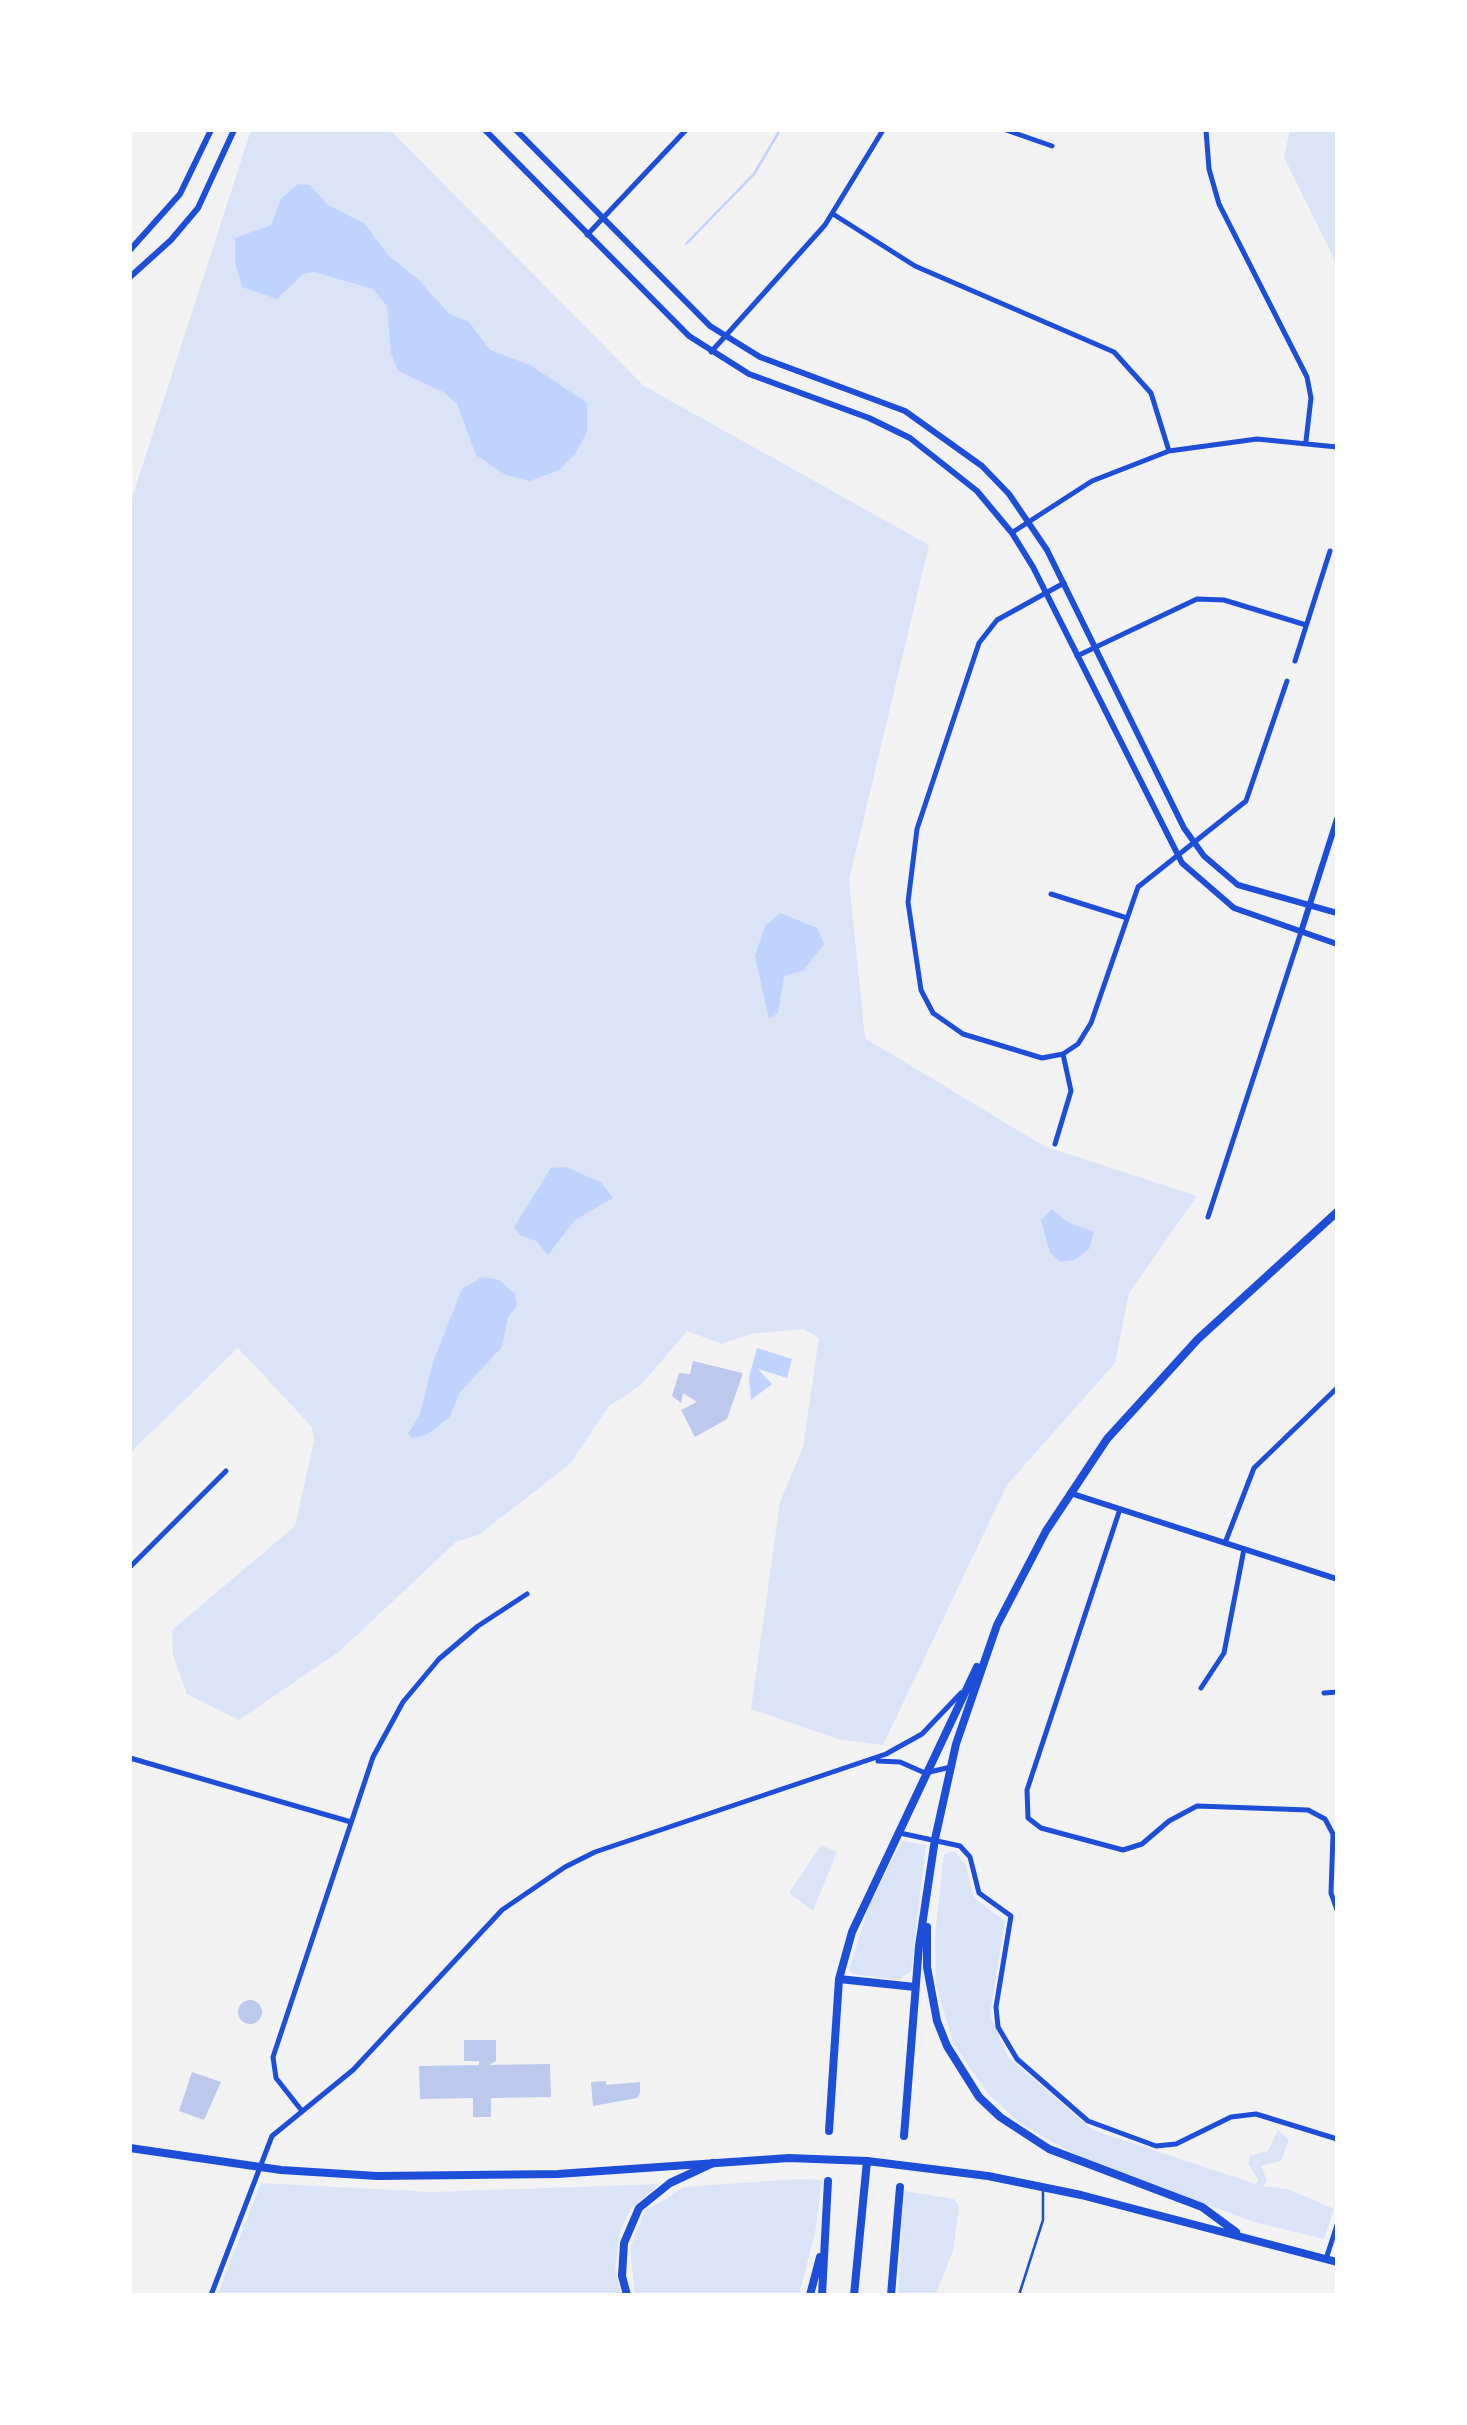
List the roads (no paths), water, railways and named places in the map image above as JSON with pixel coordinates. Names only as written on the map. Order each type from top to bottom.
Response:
[{"type":"main road","points":[[830,2131],[839,1979],[864,1901],[1021,1574],[1069,1492],[1107,1439],[1167,1370],[1337,1212]]},
{"type":"main road","points":[[904,2136],[915,1987],[936,1839],[950,1767],[982,1658]]},
{"type":"main road","points":[[926,1909],[927,1968],[937,2021],[947,2046],[980,2097],[1000,2117],[1050,2149],[1202,2207],[1240,2234]]},
{"type":"main road","points":[[839,1979],[915,1987]]},
{"type":"main road","points":[[130,2148],[258,2168],[378,2176],[488,2176],[790,2158],[866,2162],[1044,2187],[1240,2234],[1337,2262]]},
{"type":"main road","points":[[854,2295],[866,2162]]},
{"type":"main road","points":[[627,2295],[622,2276],[624,2243],[640,2208],[670,2183],[714,2163]]},
{"type":"main road","points":[[822,2295],[828,2181]]},
{"type":"main road","points":[[891,2295],[900,2187]]},
{"type":"main road","points":[[810,2295],[825,2238]]},
{"type":"street","points":[[130,250],[180,194],[211,130]]},
{"type":"street","points":[[130,277],[171,240],[198,208],[234,130]]},
{"type":"street","points":[[486,130],[669,318],[711,352],[764,381],[869,418],[910,438],[958,472],[1012,533],[1046,592],[1177,855],[1223,902],[1337,944]]},
{"type":"street","points":[[516,130],[674,295],[724,335],[760,357],[884,401],[926,424],[982,466],[1029,521],[1064,583],[1194,843],[1238,885],[1337,914]]},
{"type":"street","points":[[587,235],[686,130]]},
{"type":"street","points":[[711,352],[833,214],[883,130]]},
{"type":"street","points":[[1006,130],[1052,146]]},
{"type":"street","points":[[1206,130],[1209,169],[1219,204],[1307,376],[1311,398],[1306,442]]},
{"type":"street","points":[[833,214],[914,266],[1114,352],[1151,393],[1169,451]]},
{"type":"street","points":[[1012,533],[1092,480],[1169,451],[1257,439],[1337,447]]},
{"type":"street","points":[[1294,661],[1330,551]]},
{"type":"street","points":[[1064,583],[998,620],[973,658],[917,830],[908,902],[920,990],[942,1022],[962,1034],[1032,1056],[1063,1054],[1078,1044],[1090,1023],[1138,887],[1246,801],[1287,681]]},
{"type":"street","points":[[1077,656],[1198,599],[1224,600],[1306,625]]},
{"type":"street","points":[[1208,1216],[1337,819]]},
{"type":"street","points":[[1051,894],[1124,918]]},
{"type":"street","points":[[1054,1144],[1071,1091],[1063,1054]]},
{"type":"street","points":[[1225,1543],[1254,1468],[1337,1388]]},
{"type":"street","points":[[130,1567],[226,1471]]},
{"type":"street","points":[[1069,1492],[1337,1580]]},
{"type":"street","points":[[1120,1509],[1042,1740],[1025,1800],[1026,1814],[1041,1828],[1123,1850],[1142,1844],[1169,1820],[1197,1806],[1308,1810],[1325,1820],[1333,1834],[1331,1893],[1337,1910]]},
{"type":"street","points":[[1201,1688],[1224,1653],[1244,1549]]},
{"type":"street","points":[[302,2112],[276,2078],[272,2057],[386,1731],[420,1680],[460,1640],[527,1594]]},
{"type":"street","points":[[1324,1692],[1337,1692]]},
{"type":"street","points":[[211,2295],[258,2168],[276,2131],[353,2070],[473,1936],[517,1898],[565,1866],[636,1837],[870,1762],[922,1734],[962,1693]]},
{"type":"street","points":[[130,1758],[351,1822]]},
{"type":"street","points":[[870,1762],[900,1762],[924,1773],[950,1767]]},
{"type":"street","points":[[896,1832],[936,1839],[966,1850],[979,1893],[1011,1916],[996,2007],[1002,2037],[1017,2058],[1088,2121],[1156,2146],[1176,2144],[1231,2118],[1256,2114],[1337,2139]]},
{"type":"street","points":[[1326,2259],[1337,2225]]},
{"type":"lane","points":[[1019,2295],[1043,2220],[1044,2187]]},
{"type":"water","points":[[298,184],[310,185],[328,205],[365,224],[388,255],[420,281],[449,314],[469,322],[490,350],[530,365],[587,403],[587,432],[575,454],[559,470],[530,481],[506,475],[476,455],[457,404],[445,393],[398,371],[391,353],[387,306],[373,289],[314,272],[303,274],[277,299],[242,287],[235,262],[235,238],[271,225],[281,199]]},
{"type":"water","points":[[780,913],[817,928],[824,944],[804,970],[784,976],[778,1013],[769,1019],[755,956],[765,926]]},
{"type":"water","points":[[566,1167],[602,1183],[613,1198],[575,1220],[548,1255],[536,1241],[520,1235],[514,1227],[551,1168]]},
{"type":"water","points":[[1052,1209],[1067,1222],[1094,1232],[1089,1249],[1074,1260],[1061,1262],[1050,1253],[1041,1220]]},
{"type":"water","points":[[482,1277],[499,1280],[515,1294],[517,1306],[508,1317],[502,1347],[460,1392],[449,1418],[426,1435],[412,1438],[408,1434],[420,1414],[433,1362],[462,1289]]},
{"type":"water","points":[[757,1348],[792,1359],[787,1378],[758,1369],[772,1384],[751,1400],[749,1377]]},
{"type":"waterway","points":[[686,244],[754,174],[780,130]]}]
